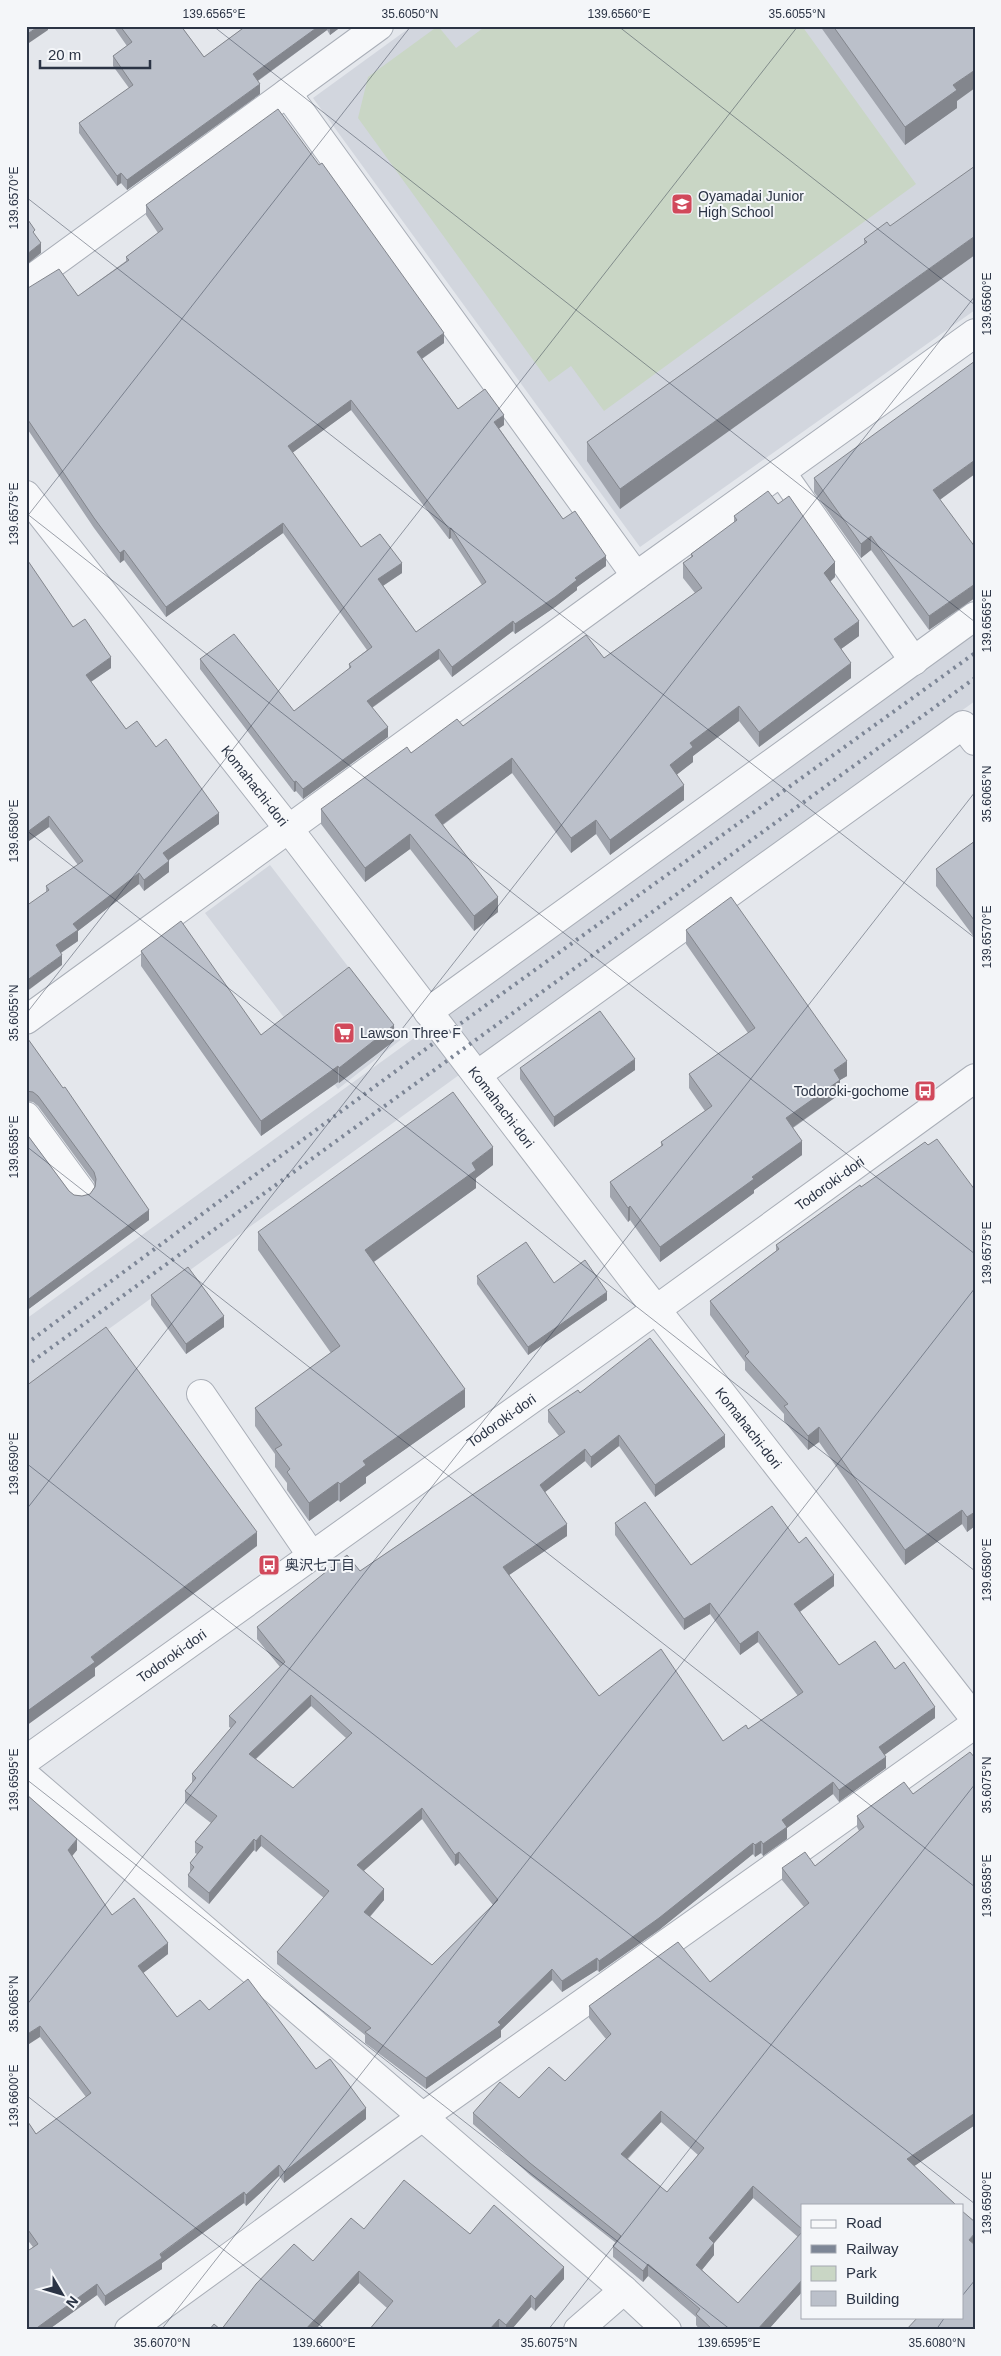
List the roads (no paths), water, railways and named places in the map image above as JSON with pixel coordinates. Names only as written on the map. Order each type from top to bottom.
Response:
[{"type":"street","points":[[26,283],[379,26]]},
{"type":"street","points":[[287,93],[636,576]]},
{"type":"street","points":[[26,1020],[636,576],[975,334]]},
{"type":"street","points":[[781,472],[914,661]]},
{"type":"street","name":"Komahachi-dori","points":[[26,495],[288,828],[656,1310],[975,1719]]},
{"type":"street","points":[[428,1012],[975,616]]},
{"type":"street","points":[[477,1075],[963,725],[975,741]]},
{"type":"street","name":"Todoroki-dori","points":[[26,1760],[656,1310],[975,1078]]},
{"type":"street","points":[[26,1116],[81,1191]]},
{"type":"street","points":[[201,1394],[312,1556]]},
{"type":"street","points":[[129,2330],[422,2118],[975,1724]]},
{"type":"street","points":[[26,1776],[624,2290],[667,2330]]},
{"type":"street","points":[[578,2330],[624,2290]]},
{"type":"railway","points":[[26,1344],[446,1034],[975,653]]},
{"type":"railway","points":[[26,1366],[975,678]]},
{"type":"place","name":"Oyamadai Junior High School","points":[[682,204]]},
{"type":"place","name":"Lawson Three F","points":[[344,1033]]},
{"type":"place","name":"Todoroki-gochome","points":[[925,1091]]},
{"type":"place","name":"奥沢七丁目","points":[[269,1565]]}]
